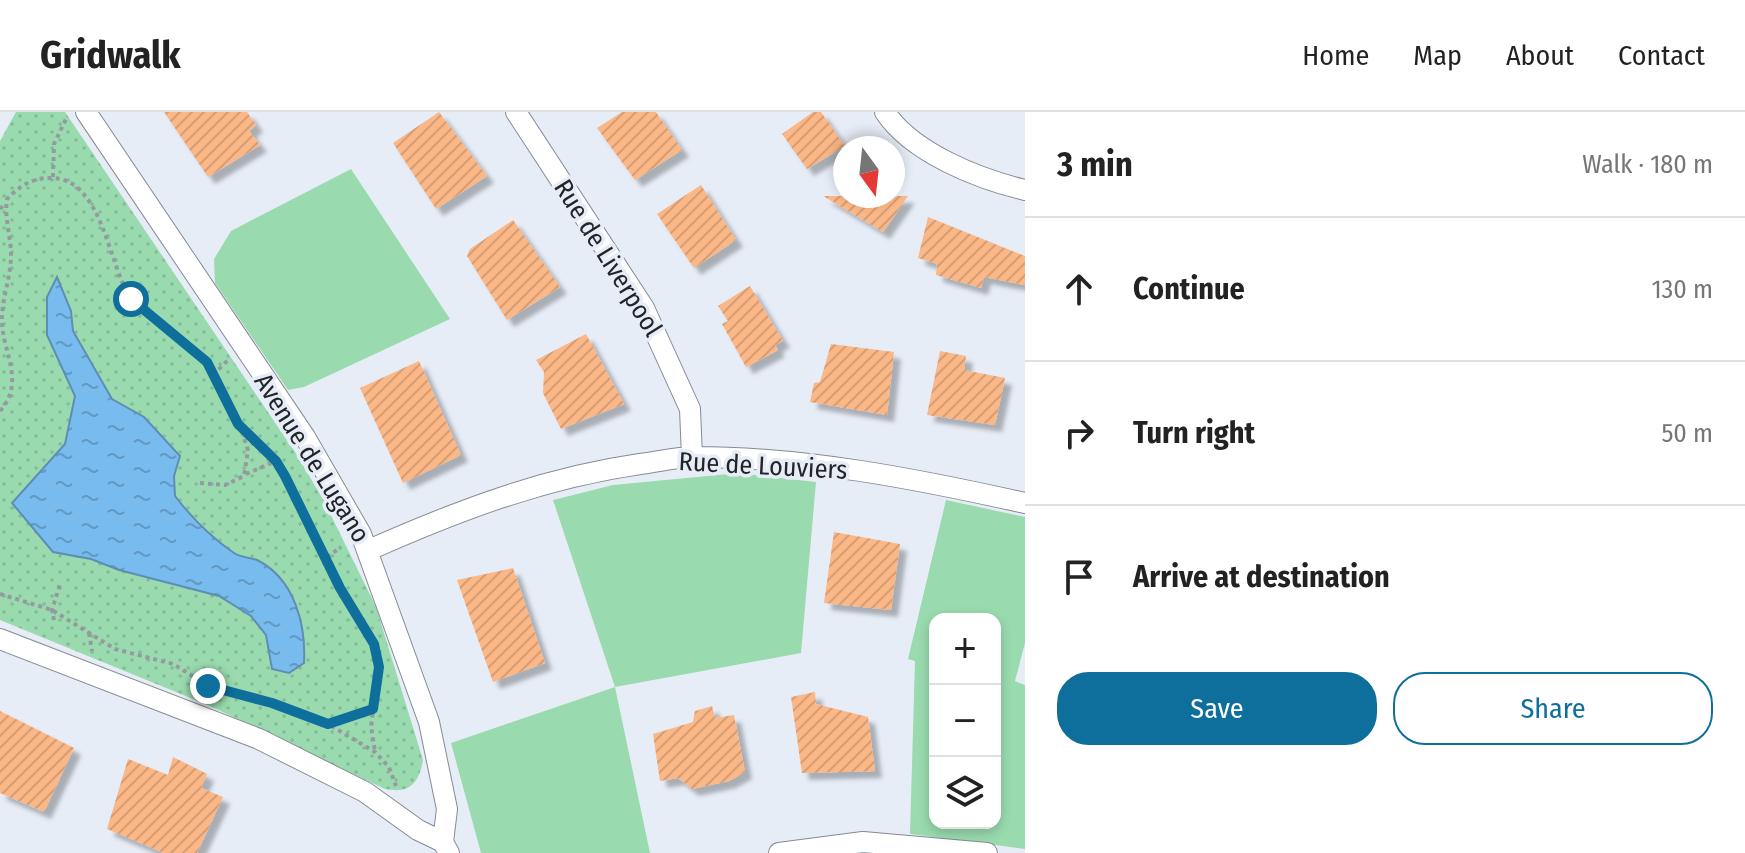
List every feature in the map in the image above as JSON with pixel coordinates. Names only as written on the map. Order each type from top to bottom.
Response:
[{"type":"street","name":"Avenue de Lugano","points":[[86,112],[305,437],[369,550],[438,752],[447,809],[446,848]]},
{"type":"street","name":"Rue de Liverpool","points":[[516,112],[644,308],[690,409],[692,457]]},
{"type":"street","points":[[885,112],[933,154],[983,180],[1025,190]]},
{"type":"street","name":"Rue de Louviers","points":[[369,550],[465,508],[539,484],[692,457],[894,476],[1025,503]]},
{"type":"street","name":"Avenue de Lugano","points":[[0,639],[259,739],[365,792],[446,848]]},
{"type":"street","points":[[779,853],[863,842],[987,853]]},
{"type":"path","points":[[53,177],[54,144],[70,112]]},
{"type":"path","points":[[0,411],[8,403],[14,385],[2,323],[11,255],[5,212],[7,199],[34,179],[53,177],[69,182],[98,214],[122,286],[152,320],[207,362],[248,450],[244,476]]},
{"type":"path","points":[[0,206],[5,212]]},
{"type":"path","points":[[238,424],[276,461],[340,588],[374,644],[379,667],[371,726],[375,752]]},
{"type":"path","points":[[200,483],[237,483],[244,476],[276,461]]},
{"type":"path","points":[[327,557],[346,545]]},
{"type":"path","points":[[54,620],[52,610],[60,584]]},
{"type":"path","points":[[0,594],[52,610],[115,649],[173,664],[217,691],[272,703],[328,724],[375,752],[389,767],[398,792]]},
{"type":"path","points":[[328,724],[373,709]]},
{"type":"green space","points":[[16,112],[65,112],[297,455],[324,501],[376,607],[423,760],[416,781],[407,788],[385,789],[210,706],[0,620],[0,141]]},
{"type":"green space","points":[[351,169],[450,319],[304,387],[288,390],[215,283],[214,259],[231,231]]},
{"type":"green space","points":[[739,473],[816,482],[801,653],[615,687],[553,500],[613,485]]},
{"type":"green space","points":[[946,500],[1025,517],[1025,643],[1015,681],[1025,685],[1025,849],[910,834],[915,661],[908,659]]},
{"type":"green space","points":[[615,687],[650,853],[481,853],[451,743]]},
{"type":"water","points":[[57,277],[71,311],[73,331],[112,399],[144,417],[180,456],[174,476],[175,496],[218,541],[237,555],[257,560],[270,568],[289,591],[300,619],[304,663],[289,673],[272,669],[266,635],[251,616],[219,596],[119,570],[91,559],[53,552],[12,503],[65,444],[75,396],[47,335],[47,297]]},
{"type":"building","points":[[164,112],[247,112],[256,125],[249,131],[260,145],[208,177]]},
{"type":"building","points":[[439,112],[487,176],[436,209],[393,143]]},
{"type":"building","points":[[622,112],[656,112],[682,150],[635,180],[597,128]]},
{"type":"building","points":[[813,112],[821,112],[838,136],[833,136],[833,153],[807,169],[782,134]]},
{"type":"building","points":[[701,185],[736,240],[694,268],[657,214]]},
{"type":"building","points":[[843,208],[900,208],[883,232]]},
{"type":"building","points":[[928,217],[1025,256],[1025,285],[984,277],[981,288],[936,275],[937,264],[918,258]]},
{"type":"building","points":[[513,220],[560,287],[507,320],[467,256],[470,249]]},
{"type":"building","points":[[750,286],[783,341],[775,345],[778,350],[746,367],[722,324],[728,321],[718,306]]},
{"type":"building","points":[[586,334],[624,404],[561,429],[543,393],[544,372],[536,360]]},
{"type":"building","points":[[831,344],[894,352],[887,415],[810,402],[814,383],[820,382]]},
{"type":"building","points":[[940,351],[966,356],[964,370],[1005,378],[995,425],[927,415]]},
{"type":"building","points":[[419,361],[461,455],[403,483],[360,388]]},
{"type":"building","points":[[834,532],[900,544],[891,610],[824,603]]},
{"type":"building","points":[[513,568],[545,663],[493,682],[457,580]]},
{"type":"building","points":[[815,692],[816,704],[868,717],[875,771],[802,773],[791,697]]},
{"type":"building","points":[[712,706],[715,718],[734,715],[745,772],[729,781],[692,789],[678,778],[660,781],[653,734],[693,722],[695,711]]},
{"type":"building","points":[[0,711],[74,748],[44,812],[0,793]]},
{"type":"building","points":[[173,757],[207,774],[201,788],[223,797],[197,853],[164,853],[107,829],[128,759],[168,775]]},
{"type":"route","points":[[131,299],[152,320],[207,362],[215,384],[238,424],[276,461],[340,588],[374,644],[379,667],[373,709],[349,720],[328,724],[272,703],[217,691],[208,686]]}]
